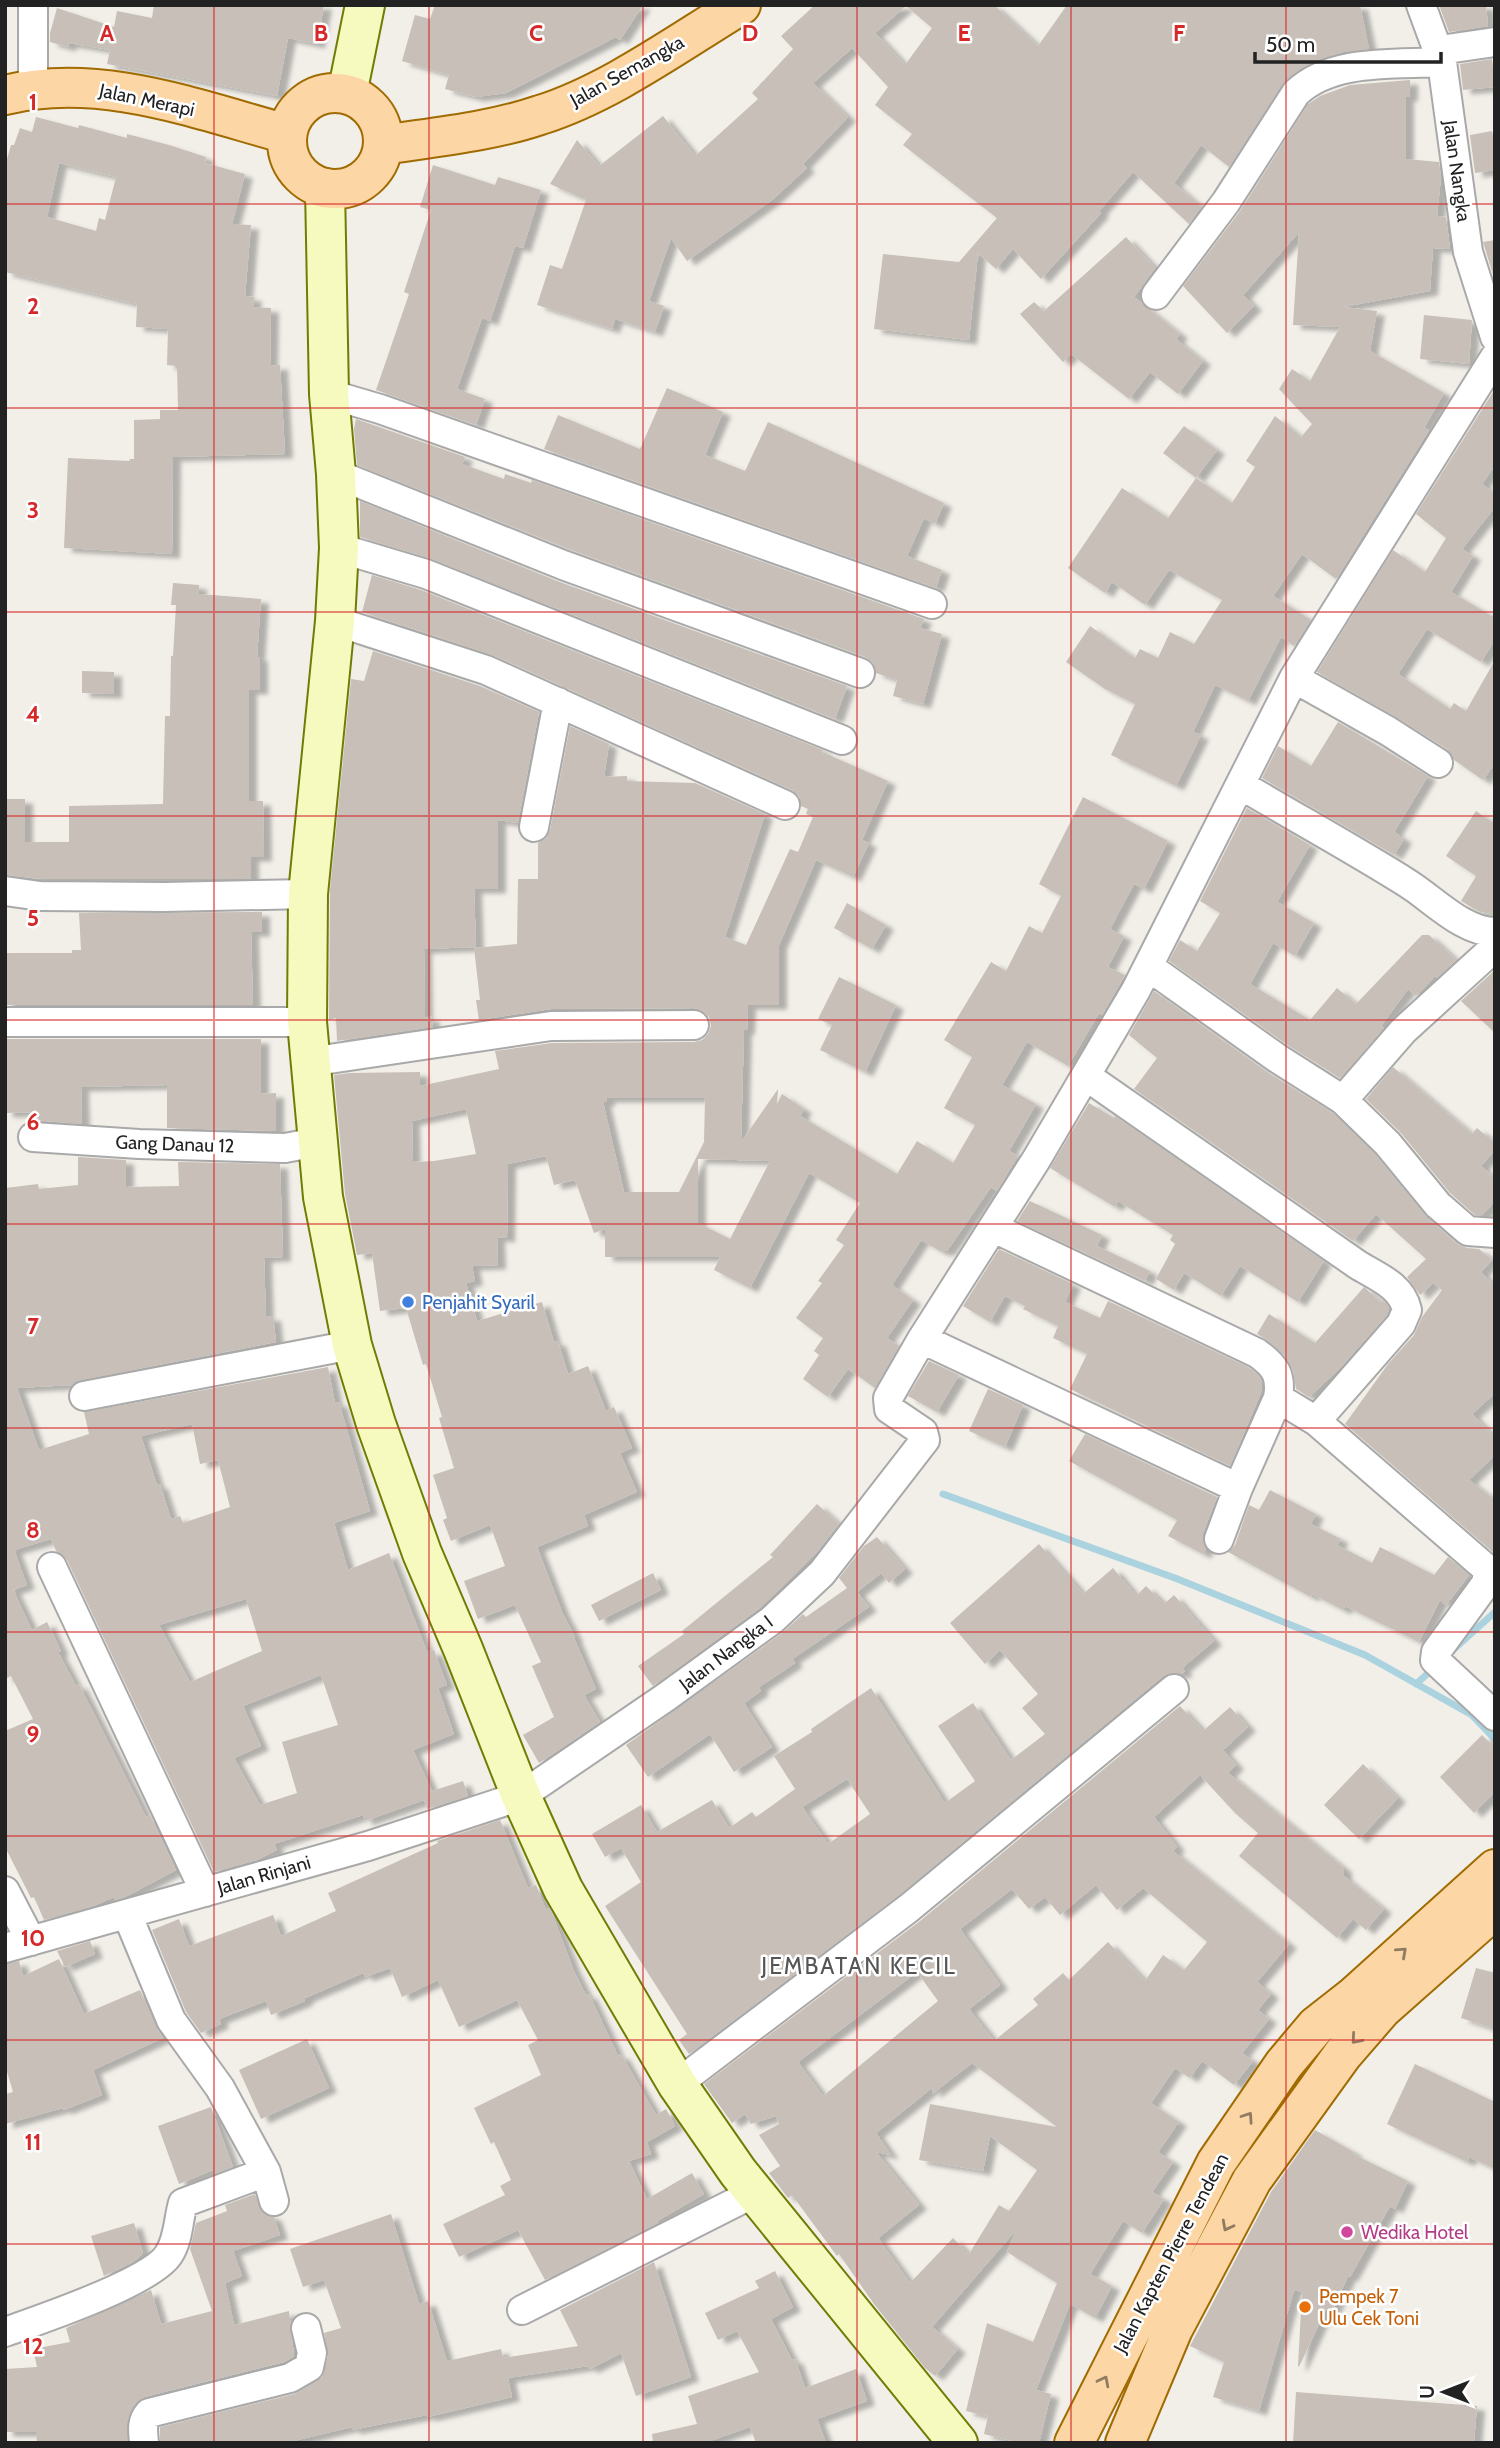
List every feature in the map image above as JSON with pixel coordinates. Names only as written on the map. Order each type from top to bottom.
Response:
[{"type":"main road","name":"Jalan Semangka","points":[[383,145],[487,128],[553,111],[592,95],[741,5]]},
{"type":"main road","name":"Jalan Merapi","points":[[19,92],[112,89],[287,134]]},
{"type":"main road","points":[[335,92],[362,101],[374,113],[382,129],[383,145],[379,161],[369,174],[356,184],[341,189],[325,188],[303,178],[289,158],[287,134],[296,112],[313,97],[335,92]]},
{"type":"main road","name":"Jalan Kapten Pierre Tendean","points":[[1074,2443],[1216,2163],[1284,2064],[1316,2026],[1353,1997],[1495,1869]]},
{"type":"main road","name":"Jalan Kapten Pierre Tendean","points":[[1125,2442],[1173,2329],[1252,2180],[1343,2054],[1382,2009],[1495,1909]]},
{"type":"street","points":[[19,92],[33,5]]},
{"type":"street","points":[[347,94],[365,5]]},
{"type":"street","name":"Jalan Nangka","points":[[1421,5],[1441,56],[1468,252],[1495,337]]},
{"type":"street","points":[[1156,295],[1226,202],[1296,93],[1309,81],[1329,72],[1441,56],[1495,42]]},
{"type":"street","points":[[325,188],[329,394],[339,548],[335,621],[307,894],[307,1022],[323,1197],[352,1345],[376,1424],[422,1553],[521,1796],[563,1889],[677,2084],[754,2193],[958,2443]]},
{"type":"street","points":[[1238,1488],[922,1339],[994,1228],[1149,967],[1294,678],[1495,357]]},
{"type":"street","points":[[329,394],[380,409],[932,604]]},
{"type":"street","points":[[336,474],[563,565],[860,673]]},
{"type":"street","points":[[339,548],[426,575],[842,740]]},
{"type":"street","points":[[335,621],[486,670],[785,805]]},
{"type":"street","points":[[1294,678],[1388,731],[1438,763]]},
{"type":"street","points":[[534,827],[558,702]]},
{"type":"street","points":[[1241,785],[1408,884],[1465,923],[1485,932],[1495,932]]},
{"type":"street","points":[[5,891],[40,896],[307,894]]},
{"type":"street","points":[[1343,1100],[1403,1031],[1495,947]]},
{"type":"street","points":[[1149,967],[1277,1058],[1343,1100],[1388,1144],[1438,1205],[1468,1231],[1495,1233]]},
{"type":"street","points":[[5,1021],[307,1022]]},
{"type":"street","points":[[309,1062],[551,1026],[694,1026]]},
{"type":"street","points":[[1086,1076],[1402,1295],[1407,1310],[1401,1324],[1316,1420]]},
{"type":"street","name":"Gang Danau 12","points":[[33,1137],[139,1144],[285,1148],[317,1142]]},
{"type":"street","points":[[994,1228],[1257,1353],[1270,1362],[1279,1375],[1278,1398],[1238,1488],[1219,1539]]},
{"type":"street","name":"Jalan Nangka I","points":[[521,1796],[666,1697],[772,1620],[822,1573],[925,1440],[926,1434],[889,1409],[887,1402],[922,1339]]},
{"type":"street","points":[[84,1396],[352,1345]]},
{"type":"street","points":[[1278,1398],[1316,1420],[1488,1569],[1487,1582],[1436,1652],[1435,1660],[1495,1716]]},
{"type":"street","points":[[52,1567],[205,1892]]},
{"type":"street","points":[[677,2084],[909,1908],[1174,1689]]},
{"type":"street","name":"Jalan Rinjani","points":[[18,1944],[368,1846],[521,1796]]},
{"type":"street","points":[[5,1891],[18,1944]]},
{"type":"street","points":[[127,1914],[171,2020],[220,2088],[266,2172],[274,2201]]},
{"type":"street","points":[[5,2332],[78,2306],[149,2272],[168,2256],[178,2232],[183,2203],[266,2172]]},
{"type":"street","points":[[522,2310],[754,2193]]},
{"type":"street","points":[[144,2443],[142,2427],[144,2418],[149,2413],[290,2378],[309,2367],[312,2353],[306,2328]]},
{"type":"building","points":[[154,5],[324,5],[317,44],[288,38],[277,96],[107,64],[110,50],[69,43],[68,47],[50,42],[57,8],[114,27],[117,11],[152,18]]},
{"type":"building","points":[[435,5],[643,5],[620,40],[616,37],[506,93],[476,97],[445,89],[449,75],[402,61],[415,15],[430,19]]},
{"type":"building","points":[[815,5],[994,5],[1038,46],[1067,5],[1360,5],[1369,49],[1343,52],[1321,59],[1301,68],[1286,80],[1229,167],[1201,145],[1174,183],[1201,207],[1189,224],[1133,172],[1099,211],[1101,213],[1041,279],[1013,249],[996,269],[978,253],[969,340],[874,329],[883,254],[959,262],[997,218],[903,145],[912,134],[875,105],[888,87],[852,48],[813,83],[848,117],[803,164],[807,168],[772,200],[687,261],[671,238],[649,301],[664,306],[655,332],[615,319],[612,329],[537,305],[550,265],[562,269],[586,200],[550,184],[577,140],[599,166],[663,116],[695,156],[758,99],[752,93],[793,49],[781,36]],"holes":[[[906,6],[932,28],[905,65],[875,33]]]},
{"type":"building","points":[[1439,5],[1486,5],[1488,26],[1449,32]]},
{"type":"building","points":[[1492,59],[1495,87],[1463,90],[1460,64]]},
{"type":"building","points":[[1410,80],[1410,97],[1406,97],[1406,159],[1439,162],[1441,177],[1437,216],[1446,217],[1450,249],[1433,248],[1430,291],[1343,307],[1377,311],[1370,351],[1444,393],[1424,428],[1429,430],[1336,579],[1302,554],[1273,596],[1311,620],[1294,646],[1281,637],[1248,701],[1215,685],[1193,732],[1201,735],[1176,786],[1111,755],[1135,704],[1105,689],[1066,662],[1090,626],[1135,658],[1140,649],[1158,658],[1170,632],[1194,644],[1222,600],[1169,570],[1145,605],[1112,582],[1105,593],[1068,568],[1122,488],[1168,518],[1196,478],[1232,503],[1255,467],[1246,461],[1275,416],[1301,437],[1312,424],[1279,389],[1292,369],[1310,381],[1340,327],[1293,325],[1299,232],[1243,295],[1254,306],[1227,333],[1183,286],[1240,211],[1308,104],[1320,96],[1350,85]]},
{"type":"building","points":[[36,117],[127,138],[127,134],[206,157],[205,163],[245,174],[232,224],[251,225],[245,296],[254,297],[253,307],[271,308],[270,366],[280,365],[285,454],[173,457],[172,554],[64,548],[68,458],[134,459],[134,420],[160,419],[160,410],[178,410],[177,366],[167,365],[168,329],[136,327],[137,304],[5,272],[5,166],[11,145],[14,145],[20,128],[32,132]],"holes":[[[59,163],[116,177],[105,220],[99,218],[96,231],[47,217]]]},
{"type":"building","points":[[1492,131],[1495,136],[1495,170],[1475,173],[1470,135]]},
{"type":"building","points":[[433,165],[495,185],[498,177],[541,190],[523,248],[515,246],[490,321],[482,318],[457,389],[485,399],[476,425],[376,390],[409,294],[404,292],[431,210],[420,207]]},
{"type":"building","points":[[1126,237],[1155,268],[1134,297],[1180,334],[1176,339],[1203,361],[1178,394],[1150,372],[1129,399],[1071,354],[1063,362],[1020,314],[1034,302],[1044,311]]},
{"type":"building","points":[[1495,240],[1495,281],[1483,242]]},
{"type":"building","points":[[1424,315],[1472,320],[1469,364],[1420,359]]},
{"type":"building","points":[[667,388],[723,412],[705,455],[745,471],[768,422],[944,503],[935,524],[924,518],[907,556],[942,570],[936,588],[544,449],[558,415],[640,449]]},
{"type":"building","points":[[1495,389],[1495,465],[1482,484],[1495,494],[1495,507],[1462,549],[1473,556],[1451,592],[1495,618],[1495,640],[1481,662],[1427,629],[1398,674],[1450,709],[1454,703],[1466,711],[1495,660],[1495,763],[1483,780],[1454,760],[1447,749],[1317,672],[1393,550],[1425,572],[1446,538],[1416,514]]},
{"type":"building","points":[[356,419],[465,457],[462,464],[504,479],[505,474],[531,483],[532,480],[924,619],[920,628],[942,634],[923,704],[893,696],[897,680],[876,673],[873,663],[866,657],[569,549],[357,465],[354,429]]},
{"type":"building","points":[[1184,426],[1217,450],[1196,478],[1163,453]]},
{"type":"building","points":[[360,501],[557,581],[847,686],[835,719],[432,559],[360,537]]},
{"type":"building","points":[[372,575],[421,590],[823,750],[822,752],[888,781],[862,840],[869,843],[853,877],[816,860],[779,945],[779,1005],[748,1005],[747,1030],[744,1030],[741,1142],[778,1089],[777,1104],[782,1094],[804,1109],[800,1116],[897,1174],[917,1141],[953,1163],[975,1125],[944,1108],[972,1057],[944,1040],[991,962],[1006,971],[1029,926],[1042,933],[1061,896],[1039,884],[1083,797],[1168,841],[1144,889],[1134,884],[1110,929],[1124,936],[1108,967],[1125,975],[1068,1066],[1027,1042],[1002,1085],[1036,1104],[1009,1151],[1018,1156],[997,1191],[991,1187],[947,1251],[940,1251],[921,1240],[892,1285],[913,1300],[887,1338],[899,1346],[875,1388],[848,1369],[828,1397],[803,1379],[819,1355],[814,1351],[823,1338],[796,1318],[822,1283],[818,1281],[844,1245],[836,1240],[860,1203],[809,1173],[750,1288],[714,1270],[720,1257],[605,1257],[605,1229],[594,1233],[575,1180],[554,1185],[546,1156],[508,1164],[507,1238],[497,1237],[498,1265],[472,1266],[475,1281],[466,1283],[477,1321],[542,1302],[554,1342],[558,1341],[568,1374],[588,1366],[606,1411],[614,1407],[632,1448],[620,1453],[637,1492],[584,1515],[588,1526],[537,1547],[596,1689],[584,1695],[600,1722],[539,1763],[523,1735],[554,1717],[532,1666],[541,1662],[515,1605],[478,1619],[464,1581],[505,1566],[490,1525],[451,1541],[443,1520],[447,1518],[433,1475],[454,1468],[439,1418],[442,1417],[406,1308],[380,1311],[372,1253],[357,1255],[345,1194],[334,1075],[420,1072],[420,1086],[499,1069],[495,1051],[552,1043],[694,1042],[702,1040],[708,1034],[711,1026],[709,1017],[694,1008],[551,1009],[479,1020],[476,1000],[480,1000],[474,948],[517,944],[518,879],[538,879],[538,843],[546,838],[550,830],[570,726],[609,744],[604,777],[627,776],[627,781],[695,783],[765,814],[725,937],[746,945],[790,849],[798,852],[813,817],[806,814],[808,809],[801,806],[799,796],[792,790],[493,655],[362,612]],"holes":[[[607,1098],[705,1098],[704,1142],[679,1192],[624,1192],[603,1102],[607,1102]],[[466,1109],[476,1154],[413,1162],[412,1121]],[[698,1159],[770,1161],[730,1239],[698,1223]]]},
{"type":"building","points":[[173,583],[199,585],[199,594],[261,599],[257,657],[260,657],[260,690],[249,690],[249,801],[263,801],[264,857],[251,857],[251,879],[41,879],[5,875],[5,799],[25,799],[25,842],[69,842],[69,806],[163,804],[165,716],[170,716],[171,656],[176,605],[171,605]]},
{"type":"building","points":[[373,651],[480,686],[539,712],[518,823],[498,820],[498,889],[474,889],[476,947],[424,949],[425,1018],[431,1016],[433,1027],[337,1041],[336,1018],[329,1020],[330,890],[351,679],[364,681]]},
{"type":"building","points":[[82,671],[114,672],[114,694],[82,693]]},
{"type":"building","points":[[1338,722],[1428,776],[1394,832],[1404,839],[1394,855],[1262,778],[1278,746],[1311,766]]},
{"type":"building","points":[[1247,808],[1310,845],[1277,902],[1314,923],[1295,956],[1273,943],[1250,984],[1310,1020],[1337,988],[1356,1004],[1422,935],[1429,935],[1456,960],[1437,978],[1435,976],[1416,996],[1408,989],[1381,1026],[1384,1028],[1340,1078],[1286,1044],[1169,961],[1180,940],[1197,951],[1220,913],[1200,901]]},
{"type":"building","points":[[1476,811],[1495,824],[1495,915],[1478,911],[1461,901],[1476,876],[1446,856]]},
{"type":"building","points":[[847,903],[886,925],[872,949],[834,928]]},
{"type":"building","points":[[262,912],[262,932],[251,932],[253,1005],[5,1005],[5,953],[72,953],[72,950],[81,950],[79,913]]},
{"type":"building","points":[[1495,970],[1495,1033],[1461,1001]]},
{"type":"building","points":[[839,977],[896,1005],[865,1072],[820,1050],[832,1025],[818,1019]]},
{"type":"building","points":[[1154,991],[1267,1072],[1333,1113],[1376,1155],[1427,1218],[1457,1244],[1479,1249],[1492,1260],[1481,1272],[1495,1286],[1495,1393],[1472,1414],[1495,1438],[1495,1455],[1469,1480],[1495,1500],[1495,1554],[1345,1424],[1388,1364],[1414,1335],[1422,1317],[1442,1290],[1433,1283],[1420,1295],[1407,1277],[1426,1259],[1376,1214],[1353,1241],[1134,1089],[1157,1058],[1129,1035]]},
{"type":"building","points":[[5,1039],[261,1039],[261,1094],[276,1093],[276,1131],[167,1128],[167,1085],[81,1087],[82,1124],[33,1120],[33,1112],[5,1113]]},
{"type":"building","points":[[1393,1067],[1472,1134],[1477,1128],[1495,1143],[1495,1150],[1481,1166],[1495,1179],[1495,1201],[1482,1215],[1475,1215],[1450,1193],[1401,1133],[1366,1099]]},
{"type":"building","points":[[1089,1103],[1114,1118],[1115,1116],[1324,1261],[1298,1302],[1240,1266],[1221,1296],[1184,1273],[1174,1290],[1156,1279],[1175,1244],[1170,1240],[1173,1235],[1118,1201],[1115,1207],[1050,1168]]},
{"type":"building","points":[[78,1157],[126,1160],[126,1187],[179,1186],[178,1162],[280,1164],[283,1257],[264,1258],[266,1317],[273,1316],[276,1342],[81,1380],[72,1385],[17,1388],[39,1450],[89,1434],[84,1412],[328,1367],[335,1403],[339,1402],[370,1511],[334,1523],[348,1570],[389,1553],[427,1652],[434,1650],[447,1685],[438,1688],[454,1734],[413,1750],[432,1791],[463,1781],[468,1796],[427,1809],[424,1800],[365,1821],[363,1815],[274,1844],[277,1850],[257,1860],[214,1872],[67,1560],[56,1551],[51,1539],[14,1550],[27,1585],[13,1590],[32,1630],[47,1622],[61,1651],[58,1652],[76,1686],[79,1684],[146,1817],[150,1815],[176,1870],[125,1897],[115,1900],[114,1897],[44,1920],[5,1847],[5,1731],[33,1719],[11,1676],[5,1679],[5,1188],[38,1184],[39,1189],[78,1185]],"holes":[[[192,1424],[200,1464],[218,1460],[230,1507],[183,1523],[180,1516],[171,1519],[141,1436]],[[246,1599],[262,1651],[190,1682],[159,1625]],[[321,1675],[338,1725],[282,1742],[297,1793],[260,1805],[234,1758],[261,1746],[243,1706]]]},
{"type":"building","points":[[1030,1201],[1102,1235],[1097,1246],[1150,1271],[1145,1281],[1017,1221]]},
{"type":"building","points":[[999,1249],[1073,1284],[1065,1302],[1100,1318],[1108,1301],[1248,1367],[1257,1374],[1262,1382],[1262,1390],[1230,1466],[1070,1389],[1087,1354],[1053,1338],[1058,1326],[1023,1309],[1025,1306],[1005,1296],[990,1322],[963,1306]]},
{"type":"building","points":[[1364,1287],[1387,1304],[1387,1315],[1340,1368],[1309,1397],[1296,1389],[1293,1371],[1285,1356],[1257,1334],[1269,1314],[1315,1343]]},
{"type":"building","points":[[929,1361],[959,1375],[937,1412],[908,1396]]},
{"type":"building","points":[[988,1389],[1023,1405],[1005,1447],[969,1431]]},
{"type":"building","points":[[1085,1434],[1217,1497],[1203,1533],[1206,1549],[1203,1554],[1168,1536],[1177,1520],[1069,1461]]},
{"type":"building","points":[[1270,1490],[1316,1514],[1311,1524],[1341,1539],[1337,1545],[1372,1563],[1380,1547],[1434,1575],[1448,1557],[1469,1575],[1446,1605],[1440,1600],[1419,1642],[1345,1606],[1343,1610],[1312,1594],[1311,1597],[1228,1552],[1235,1545],[1249,1505],[1259,1510]]},
{"type":"building","points":[[817,1504],[839,1524],[817,1552],[761,1607],[653,1686],[638,1666],[684,1634],[682,1631],[773,1557],[770,1555]]},
{"type":"building","points":[[877,1537],[905,1569],[889,1583],[881,1573],[857,1592],[869,1607],[792,1659],[795,1663],[759,1687],[761,1691],[744,1703],[772,1747],[734,1772],[710,1734],[648,1777],[626,1745],[782,1633],[803,1614],[806,1617],[847,1588],[839,1578],[864,1546]]},
{"type":"building","points":[[1039,1544],[1083,1594],[1113,1568],[1136,1596],[1146,1586],[1164,1604],[1174,1595],[1214,1641],[1182,1668],[1185,1671],[1163,1676],[899,1895],[689,2054],[679,2040],[687,2034],[605,1906],[641,1882],[621,1848],[605,1857],[592,1834],[641,1805],[657,1832],[712,1800],[729,1828],[752,1812],[756,1817],[795,1789],[774,1756],[812,1732],[811,1729],[871,1688],[945,1803],[975,1781],[938,1726],[973,1703],[1011,1760],[1045,1734],[1022,1708],[1038,1694],[1000,1650],[985,1664],[950,1623]],"holes":[[[847,1779],[870,1814],[828,1844],[802,1807]]]},
{"type":"building","points":[[653,1573],[661,1590],[599,1621],[591,1605]]},
{"type":"building","points":[[1180,1706],[1203,1731],[1230,1707],[1248,1727],[1223,1750],[1236,1765],[1228,1773],[1344,1868],[1344,1876],[1384,1909],[1366,1930],[1353,1919],[1337,1938],[1239,1856],[1258,1833],[1235,1813],[1200,1775],[1154,1817],[1177,1847],[1173,1851],[1289,1944],[1257,1982],[1271,1994],[1258,2010],[1269,2019],[1242,2053],[1253,2061],[1234,2085],[1202,2061],[1190,2078],[1175,2068],[1151,2103],[1179,2122],[1158,2152],[1173,2162],[1152,2192],[1164,2199],[1142,2233],[1123,2221],[1090,2274],[1112,2286],[1095,2318],[1070,2304],[1036,2390],[1051,2394],[1039,2443],[1020,2443],[984,2434],[988,2416],[966,2411],[987,2323],[1033,2342],[1057,2283],[1007,2252],[1016,2230],[932,2327],[958,2349],[935,2376],[925,2368],[874,2304],[792,2195],[788,2198],[769,2173],[780,2166],[759,2135],[779,2124],[776,2116],[751,2124],[745,2114],[732,2123],[704,2084],[920,1921]],"holes":[[[1096,1885],[1117,1910],[1143,1888],[1207,1942],[1184,1970],[1163,1955],[1145,1981],[1108,1942],[1069,1980],[1063,1973],[1033,1999],[1038,2005],[994,2041],[969,2009],[1000,1985],[960,1929],[1012,1889],[1029,1909],[1045,1897],[1060,1915]],[[917,1972],[938,2001],[823,2096],[798,2062]],[[972,2063],[1057,2127],[930,2104],[919,2160],[983,2171],[990,2136],[1037,2170],[1009,2211],[999,2205],[969,2254],[953,2238],[910,2283],[878,2238],[919,2205],[876,2152],[891,2155],[876,2133],[933,2087],[932,2094]]]},
{"type":"building","points":[[1482,1735],[1495,1748],[1495,1792],[1474,1813],[1440,1777]]},
{"type":"building","points":[[1363,1764],[1398,1798],[1359,1839],[1324,1805]]},
{"type":"building","points":[[500,1820],[528,1888],[536,1885],[546,1910],[549,1908],[552,1913],[573,1969],[586,1995],[589,1994],[618,2056],[621,2054],[656,2115],[666,2109],[675,2126],[647,2142],[651,2154],[629,2161],[647,2199],[692,2173],[704,2194],[657,2221],[658,2223],[545,2280],[518,2230],[459,2257],[443,2224],[505,2195],[500,2186],[511,2180],[494,2142],[491,2144],[474,2108],[541,2075],[528,2045],[538,2040],[517,2000],[459,2027],[438,1980],[402,1997],[390,1968],[365,1977],[363,1973],[271,2015],[266,2001],[219,2019],[221,2024],[201,2033],[186,2012],[152,1930],[179,1919],[189,1946],[273,1915],[281,1936],[336,1911],[328,1893],[438,1843],[437,1841]]},
{"type":"building","points":[[90,1941],[95,1954],[65,1967],[57,1951]]},
{"type":"building","points":[[59,1959],[84,2014],[140,1990],[163,2038],[93,2070],[102,2095],[64,2110],[63,2108],[5,2124],[5,2094],[13,2092],[5,2065],[5,1964],[19,1961],[23,1976]]},
{"type":"building","points":[[1476,1968],[1495,1973],[1495,2029],[1461,2018]]},
{"type":"building","points":[[307,2039],[329,2088],[261,2119],[239,2070]]},
{"type":"building","points":[[1415,2064],[1495,2102],[1495,2169],[1469,2157],[1467,2162],[1387,2124]]},
{"type":"building","points":[[211,2107],[233,2167],[214,2174],[213,2170],[179,2184],[158,2126]]},
{"type":"building","points":[[1315,2130],[1354,2152],[1353,2154],[1408,2181],[1395,2209],[1390,2206],[1350,2277],[1348,2276],[1332,2311],[1326,2309],[1299,2367],[1302,2292],[1294,2290],[1259,2411],[1213,2397],[1224,2362],[1190,2346],[1271,2192]]},
{"type":"building","points":[[255,2194],[262,2212],[274,2217],[280,2235],[233,2251],[242,2276],[225,2283],[234,2325],[289,2311],[294,2356],[284,2362],[144,2397],[136,2403],[129,2415],[127,2443],[37,2443],[36,2432],[5,2432],[5,2369],[37,2367],[33,2349],[70,2342],[66,2328],[151,2290],[161,2324],[212,2311],[190,2249],[196,2223],[227,2211],[225,2205]]},
{"type":"building","points":[[391,2214],[419,2304],[428,2301],[447,2361],[501,2349],[503,2358],[578,2346],[560,2310],[654,2262],[691,2377],[636,2396],[621,2353],[590,2369],[588,2366],[508,2378],[512,2397],[428,2417],[427,2415],[352,2430],[352,2427],[285,2443],[160,2443],[160,2427],[294,2394],[322,2377],[328,2356],[324,2333],[341,2328],[324,2280],[303,2287],[290,2249]]},
{"type":"building","points":[[134,2223],[143,2253],[133,2262],[104,2276],[91,2236]]},
{"type":"building","points":[[775,2271],[793,2307],[771,2319],[792,2360],[795,2359],[805,2388],[856,2369],[867,2401],[817,2419],[826,2443],[756,2443],[750,2427],[704,2443],[653,2443],[652,2434],[697,2424],[688,2396],[759,2372],[737,2331],[718,2340],[705,2313],[759,2288],[755,2281]]},
{"type":"building","points":[[1296,2392],[1477,2406],[1474,2443],[1293,2443]]},
{"type":"waterway","points":[[943,1494],[1175,1578],[1365,1655],[1472,1715],[1495,1739]]},
{"type":"waterway","points":[[1453,1650],[1495,1612]]},
{"type":"waterway","points":[[1416,1684],[1434,1668]]},
{"type":"place","name":"Penjahit Syaril","points":[[408,1302]]},
{"type":"place","name":"Wedika Hotel","points":[[1347,2232]]},
{"type":"place","name":"Pempek 7 Ulu Cek Toni","points":[[1305,2307]]},
{"type":"district","name":"JEMBATAN KECIL","points":[[859,1966]]}]
